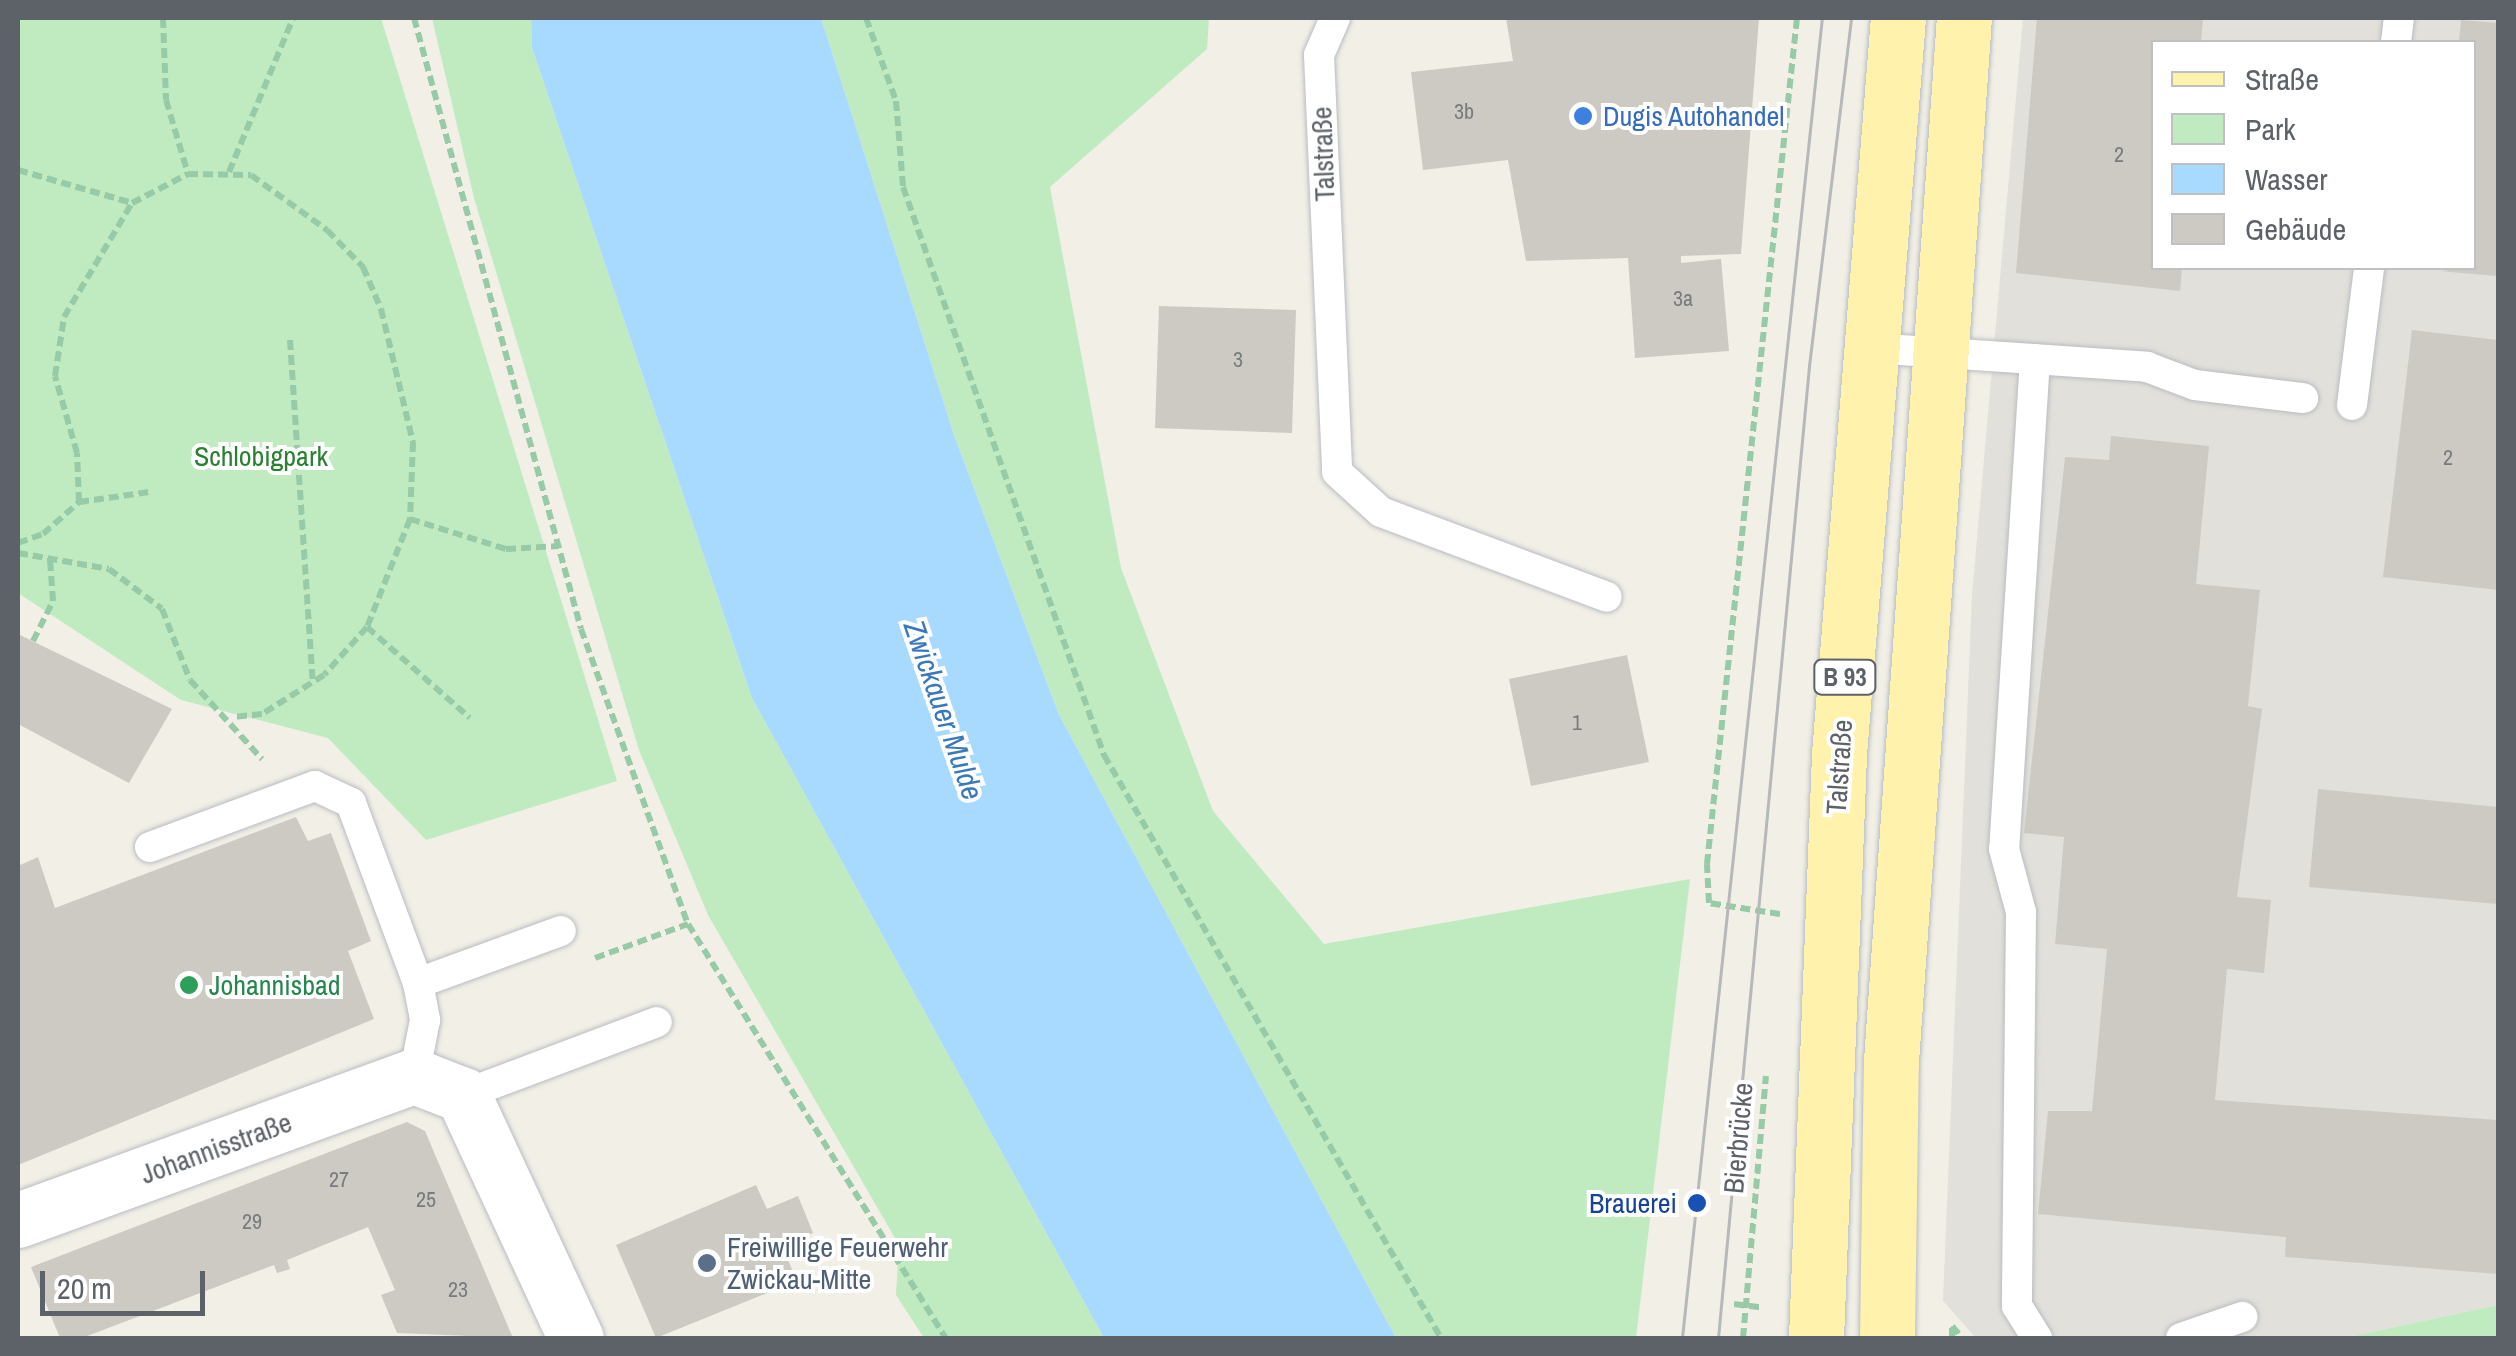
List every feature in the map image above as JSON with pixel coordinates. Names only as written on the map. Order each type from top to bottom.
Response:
[{"type":"main road","name":"Talstraße","points":[[1816,1338],[1839,754],[1898,18]]},
{"type":"main road","name":"B 93","points":[[1887,1338],[1891,1061],[1936,352],[1964,18]]},
{"type":"street","name":"Johannisstraße","points":[[18,1220],[438,1086]]},
{"type":"street","points":[[438,1086],[576,1338]]},
{"type":"lane","name":"Talstraße","points":[[1335,18],[1319,55],[1337,472],[1381,512],[1606,597]]},
{"type":"lane","points":[[2352,405],[2369,270]]},
{"type":"lane","points":[[1871,348],[2148,367],[2194,385],[2303,398]]},
{"type":"lane","points":[[2035,359],[2004,849],[2022,912],[2017,1306],[2037,1338]]},
{"type":"lane","points":[[150,846],[315,786],[351,803],[418,983],[438,1086],[657,1022]]},
{"type":"lane","points":[[418,983],[561,931]]},
{"type":"lane","points":[[2181,1338],[2242,1316]]},
{"type":"path","points":[[164,18],[166,100],[188,174]]},
{"type":"path","points":[[229,172],[293,18]]},
{"type":"path","points":[[414,18],[559,546],[688,924],[946,1338]]},
{"type":"path","points":[[866,18],[896,101],[903,187],[1104,754],[1441,1338]]},
{"type":"path","points":[[1773,910],[1709,903],[1707,864],[1797,18]]},
{"type":"path","points":[[18,170],[132,204]]},
{"type":"path","points":[[78,502],[77,453],[55,376],[64,316],[132,204],[188,174],[251,175],[363,267],[413,442],[410,519],[367,627],[313,683],[262,714],[232,717]]},
{"type":"path","points":[[290,340],[313,683]]},
{"type":"path","points":[[18,543],[44,534],[78,502],[149,492]]},
{"type":"path","points":[[410,519],[506,549],[559,546]]},
{"type":"path","points":[[18,552],[109,568],[162,610],[190,680],[232,717],[286,795]]},
{"type":"path","points":[[33,641],[54,602],[50,559]]},
{"type":"path","points":[[367,627],[470,718]]},
{"type":"path","name":"Bierbrücke","points":[[1742,1338],[1768,1058]]},
{"type":"path","points":[[1734,1304],[1760,1306]]},
{"type":"path","points":[[1952,1338],[1952,1326],[1962,1338]]},
{"type":"shaded area","points":[[2023,18],[2498,18],[2498,1305],[2344,1338],[1976,1338],[1943,1301],[1972,595]]},
{"type":"green space","name":"Schlobigpark","points":[[18,18],[381,18],[617,781],[426,840],[328,738],[181,700],[18,593]]},
{"type":"green space","points":[[432,18],[531,18],[532,48],[752,698],[1104,1338],[924,1338],[896,1295],[899,1245],[708,915],[639,750],[474,198]]},
{"type":"green space","points":[[821,18],[1209,18],[1207,49],[1050,187],[1121,568],[1213,811],[1324,944],[1690,879],[1636,1338],[1396,1338],[1059,715],[954,435]]},
{"type":"green space","points":[[2498,1305],[2498,1338],[2344,1338]]},
{"type":"water","name":"Zwickauer Mulde","points":[[531,18],[821,18],[954,435],[1059,715],[1396,1338],[1104,1338],[752,698],[532,48]]},
{"type":"building","name":"Dugis Autohandel","points":[[1506,18],[1759,18],[1741,254],[1681,256],[1681,263],[1721,259],[1729,351],[1635,358],[1628,258],[1526,261],[1508,160],[1423,170],[1411,72],[1513,61]]},
{"type":"building","points":[[2037,18],[2203,18],[2201,40],[2151,40],[2151,270],[2182,270],[2180,291],[2016,273]]},
{"type":"building","points":[[2461,20],[2498,23],[2498,276],[2439,271],[2476,270],[2476,40],[2459,40]]},
{"type":"building","points":[[1159,306],[1296,310],[1292,433],[1155,428]]},
{"type":"building","points":[[2412,330],[2498,340],[2498,590],[2383,577]]},
{"type":"building","points":[[2111,436],[2209,446],[2196,584],[2260,590],[2248,706],[2262,709],[2237,897],[2271,900],[2264,973],[2227,969],[2215,1100],[2498,1120],[2498,1274],[2285,1257],[2286,1237],[2038,1214],[2048,1111],[2092,1111],[2107,949],[2055,944],[2064,837],[2024,833],[2065,457],[2109,460]]},
{"type":"building","points":[[18,634],[172,709],[129,783],[18,724]]},
{"type":"building","points":[[1627,655],[1649,762],[1531,786],[1509,679]]},
{"type":"building","points":[[2318,789],[2498,807],[2498,904],[2309,887]]},
{"type":"building","name":"Johannisbad","points":[[296,817],[308,841],[331,833],[371,941],[348,951],[374,1019],[18,1165],[18,866],[38,857],[55,908]]},
{"type":"building","points":[[407,1122],[425,1131],[513,1338],[397,1333],[381,1295],[395,1290],[368,1227],[287,1260],[290,1269],[277,1273],[274,1265],[82,1338],[60,1338],[31,1267]]},
{"type":"building","name":"Freiwillige Feuerwehr Zwickau-Mitte","points":[[756,1185],[767,1209],[798,1196],[813,1233],[782,1246],[797,1281],[656,1338],[616,1245]]},
{"type":"tram line","points":[[1682,1338],[1822,18]]},
{"type":"tram line","points":[[1718,1338],[1809,366],[1851,18]]},
{"type":"place","name":"Dugis Autohandel","points":[[1583,116]]},
{"type":"place","name":"Johannisbad","points":[[189,985]]},
{"type":"place","name":"Brauerei","points":[[1697,1203]]},
{"type":"place","name":"Freiwillige Feuerwehr Zwickau-Mitte","points":[[707,1263]]}]
